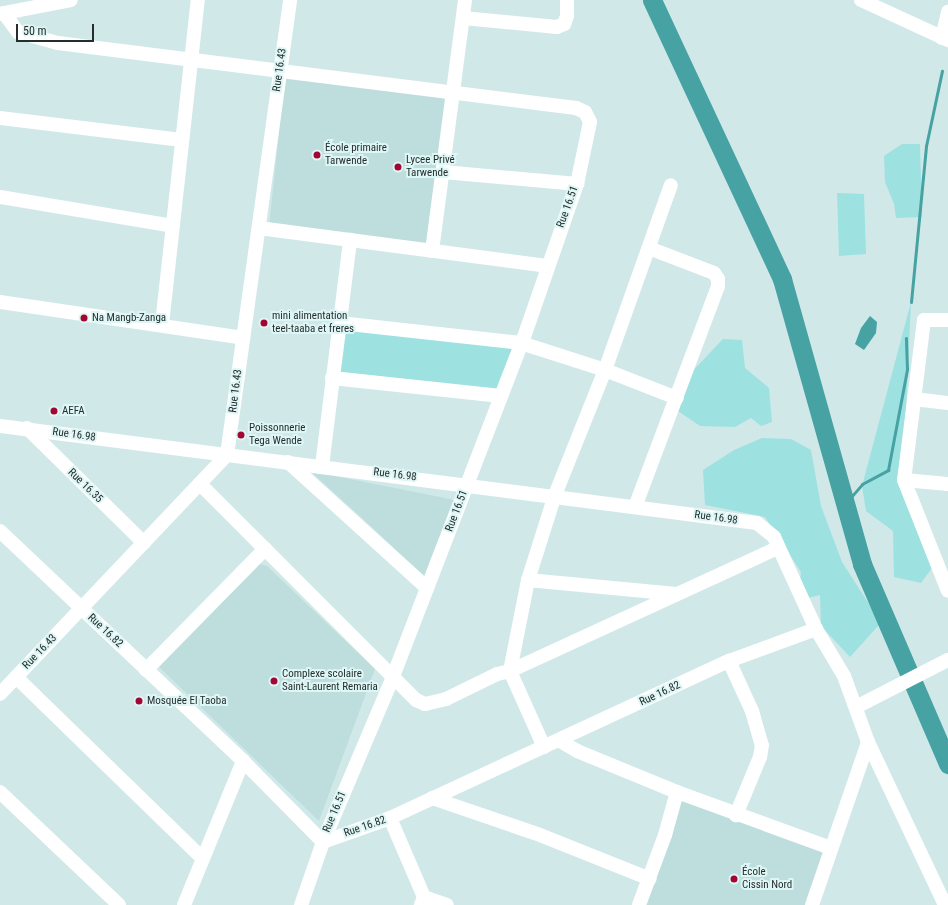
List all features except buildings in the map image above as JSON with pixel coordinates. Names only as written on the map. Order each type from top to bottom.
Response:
[{"type":"street","points":[[71,0],[2,13],[18,32],[34,38],[192,60],[453,91]]},
{"type":"street","points":[[162,324],[198,0]]},
{"type":"street","name":"Rue 16.43","points":[[0,694],[227,455],[260,228],[290,0]]},
{"type":"street","points":[[432,251],[465,0]]},
{"type":"street","points":[[463,18],[557,27],[564,24],[566,20],[566,0]]},
{"type":"street","points":[[861,0],[945,39],[948,12]]},
{"type":"street","name":"Rue 16.51","points":[[301,905],[323,842],[393,677],[521,343],[546,266],[577,184],[590,122],[585,112],[576,108],[453,91]]},
{"type":"street","points":[[0,118],[182,140]]},
{"type":"street","points":[[443,172],[577,184]]},
{"type":"street","points":[[544,747],[510,671],[528,580],[555,495],[606,370],[671,185]]},
{"type":"street","points":[[0,197],[173,226]]},
{"type":"street","points":[[260,228],[546,266]]},
{"type":"street","points":[[322,466],[350,240]]},
{"type":"street","points":[[635,507],[677,398],[718,279],[714,273],[649,248]]},
{"type":"street","points":[[0,302],[162,324],[243,338]]},
{"type":"street","points":[[948,320],[924,320],[904,480],[942,564],[948,591]]},
{"type":"street","points":[[340,324],[521,343],[606,370],[677,398]]},
{"type":"street","points":[[332,378],[501,396]]},
{"type":"street","points":[[914,399],[948,403]]},
{"type":"street","name":"Rue 16.98","points":[[0,426],[27,428],[227,455],[555,495],[757,523],[774,537],[816,629],[844,676],[868,742],[945,905]]},
{"type":"street","name":"Rue 16.35","points":[[27,428],[144,543]]},
{"type":"street","points":[[288,462],[427,588]]},
{"type":"street","points":[[904,480],[948,484]]},
{"type":"street","points":[[200,484],[416,700],[433,704],[510,671],[778,548]]},
{"type":"street","name":"Rue 16.82","points":[[2,536],[81,608],[243,761],[323,842],[390,818],[560,741],[728,661],[816,629]]},
{"type":"street","points":[[146,670],[265,549]]},
{"type":"street","points":[[528,580],[676,594]]},
{"type":"street","points":[[856,707],[948,660]]},
{"type":"street","points":[[728,661],[752,711],[762,746],[736,815]]},
{"type":"street","points":[[16,678],[202,858]]},
{"type":"street","points":[[560,741],[577,751],[677,792],[736,815],[831,848]]},
{"type":"street","points":[[812,905],[868,742]]},
{"type":"street","points":[[184,905],[243,761]]},
{"type":"street","points":[[0,792],[119,905]]},
{"type":"street","points":[[639,905],[650,879],[677,792]]},
{"type":"street","points":[[432,798],[540,835],[650,879]]},
{"type":"street","points":[[390,818],[423,901],[447,905]]},
{"type":"shaded area","points":[[285,75],[364,84],[448,99],[430,245],[269,227]]},
{"type":"shaded area","points":[[902,144],[920,144],[922,217],[896,218],[894,204],[885,182],[884,156]]},
{"type":"shaded area","points":[[837,193],[864,194],[866,254],[839,256]]},
{"type":"shaded area","points":[[911,302],[904,452],[932,568],[921,583],[894,577],[893,531],[866,511],[862,486]]},
{"type":"shaded area","points":[[870,316],[877,322],[876,333],[864,350],[855,344],[861,328]]},
{"type":"shaded area","points":[[344,329],[513,346],[496,389],[340,372]]},
{"type":"shaded area","points":[[723,339],[742,340],[745,368],[769,388],[772,422],[761,426],[751,418],[735,427],[700,426],[678,411],[687,377]]},
{"type":"shaded area","points":[[762,438],[791,439],[811,450],[821,506],[842,562],[878,618],[879,625],[850,657],[821,626],[820,595],[808,598],[800,581],[801,572],[765,517],[705,505],[703,470],[734,450]]},
{"type":"shaded area","points":[[310,471],[455,500],[425,577],[363,519]]},
{"type":"shaded area","points":[[260,564],[267,566],[375,669],[319,821],[158,666]]},
{"type":"shaded area","name":"École Cissin Nord","points":[[681,799],[825,852],[805,905],[643,905]]},
{"type":"waterway","points":[[652,0],[782,279],[862,564],[948,764]]},
{"type":"waterway","points":[[911,302],[926,146],[942,71]]},
{"type":"waterway","points":[[844,505],[862,484],[888,470],[907,369],[906,338]]},
{"type":"place","name":"École primaire Tarwende","points":[[317,155]]},
{"type":"place","name":"Lycee Privé Tarwende","points":[[398,167]]},
{"type":"place","name":"Na Mangb-Zanga","points":[[84,318]]},
{"type":"place","name":"mini alimentation teel-taaba et freres","points":[[264,323]]},
{"type":"place","name":"AEFA","points":[[54,411]]},
{"type":"place","name":"Poissonnerie Tega Wende","points":[[241,435]]},
{"type":"place","name":"Complexe scolaire Saint-Laurent Remaria","points":[[274,681]]},
{"type":"place","name":"Mosquée El Taoba","points":[[139,701]]},
{"type":"place","name":"École Cissin Nord","points":[[734,879]]}]
